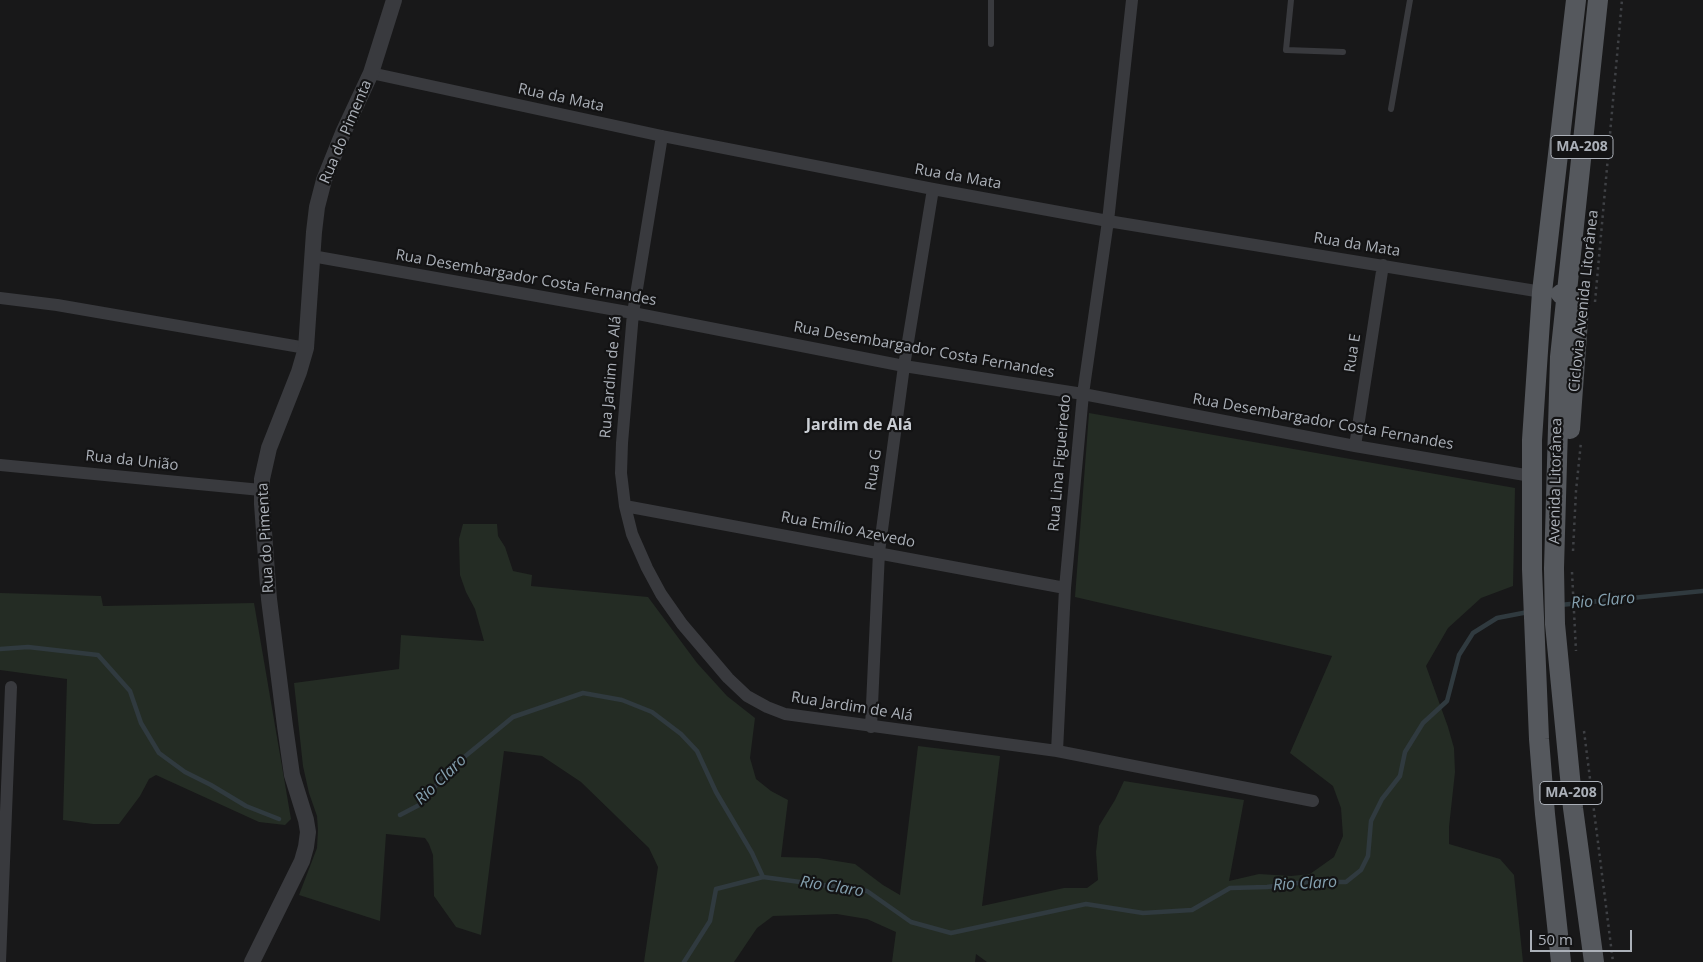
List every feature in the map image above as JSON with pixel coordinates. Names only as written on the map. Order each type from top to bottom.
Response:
[{"type":"main road","name":"Avenida Litorânea","points":[[1561,962],[1545,814],[1534,626],[1531,476],[1542,292],[1576,0]]},
{"type":"main road","name":"Avenida Litorânea","points":[[1594,962],[1573,808],[1555,624],[1563,566],[1555,532],[1558,408],[1566,295],[1598,0]]},
{"type":"main road","points":[[1542,292],[1566,295]]},
{"type":"street","name":"Rua do Pimenta","points":[[252,962],[302,861],[308,832],[292,775],[286,735],[269,599],[261,490],[262,479],[269,448],[299,372],[306,348],[317,207],[324,180],[371,73],[394,0]]},
{"type":"street","name":"Rua Lina Figueiredo","points":[[1057,752],[1065,588],[1083,394],[1108,221],[1132,0]]},
{"type":"street","name":"Rua da Mata","points":[[371,73],[662,136],[933,189],[1108,221],[1542,292]]},
{"type":"street","name":"Rua Jardim de Alá","points":[[662,136],[633,314],[621,474],[625,506],[632,534],[646,568],[682,624],[728,678],[747,696],[767,707],[786,714],[1057,752],[1313,801]]},
{"type":"street","name":"Rua G","points":[[871,727],[879,552],[904,366],[933,189]]},
{"type":"street","name":"Rua Desembargador Costa Fernandes","points":[[312,256],[633,314],[904,366],[1083,394],[1355,446],[1531,476]]},
{"type":"street","name":"Rua E","points":[[1355,446],[1383,265]]},
{"type":"street","points":[[0,298],[58,305],[306,348]]},
{"type":"street","name":"Rua da União","points":[[0,465],[261,490]]},
{"type":"street","name":"Rua Emílio Azevedo","points":[[625,506],[1065,588]]},
{"type":"street","points":[[0,962],[11,687]]},
{"type":"lane","points":[[991,0],[991,44]]},
{"type":"lane","points":[[1291,0],[1286,50],[1343,52]]},
{"type":"lane","points":[[1391,109],[1410,0]]},
{"type":"path","name":"Ciclovia Avenida Litorânea","points":[[1594,309],[1622,0]]},
{"type":"path","points":[[1572,556],[1582,433]]},
{"type":"path","points":[[1563,566],[1574,616],[1576,654]]},
{"type":"path","points":[[1583,724],[1613,962]]},
{"type":"shaded area","points":[[1089,413],[1515,488],[1513,586],[1481,598],[1448,628],[1426,666],[1454,748],[1455,772],[1449,844],[1500,859],[1514,875],[1523,962],[987,962],[976,954],[975,962],[892,962],[896,932],[867,919],[837,914],[773,916],[757,928],[734,962],[644,962],[658,867],[649,848],[581,782],[542,756],[504,751],[481,935],[456,927],[434,896],[433,855],[425,838],[386,834],[380,921],[299,895],[317,848],[318,830],[317,816],[309,793],[303,766],[294,683],[399,669],[401,635],[484,641],[475,609],[460,575],[459,539],[463,524],[497,524],[498,536],[505,547],[513,571],[532,575],[531,586],[648,597],[697,663],[727,696],[755,718],[750,758],[756,779],[771,791],[788,800],[781,857],[818,858],[855,864],[900,895],[918,746],[1000,756],[982,906],[1064,888],[1087,888],[1098,880],[1096,852],[1099,826],[1124,781],[1244,800],[1229,881],[1259,874],[1291,876],[1310,874],[1334,857],[1343,836],[1341,808],[1333,786],[1290,753],[1332,656],[1075,597]]},
{"type":"shaded area","points":[[0,593],[101,596],[103,606],[254,603],[291,819],[285,825],[259,822],[156,775],[149,779],[140,796],[119,824],[93,824],[63,820],[67,679],[0,670]]},
{"type":"waterway","name":"Rio Claro","points":[[1560,605],[1703,591]]},
{"type":"waterway","name":"Rio Claro","points":[[684,962],[710,921],[716,889],[763,877],[867,891],[911,922],[951,933],[1086,904],[1143,913],[1192,910],[1230,888],[1267,887],[1306,882],[1346,882],[1361,870],[1368,856],[1371,821],[1382,799],[1400,776],[1405,752],[1423,723],[1447,701],[1459,655],[1473,633],[1497,618],[1528,612]]},
{"type":"waterway","points":[[0,649],[28,647],[98,655],[130,691],[141,723],[159,753],[185,772],[246,806],[279,819]]},
{"type":"waterway","name":"Rio Claro","points":[[400,815],[423,803],[446,772],[513,717],[583,693],[622,700],[652,712],[681,734],[697,751],[716,792],[752,853],[763,877]]},
{"type":"district","name":"Jardim de Alá","points":[[859,425]]}]
